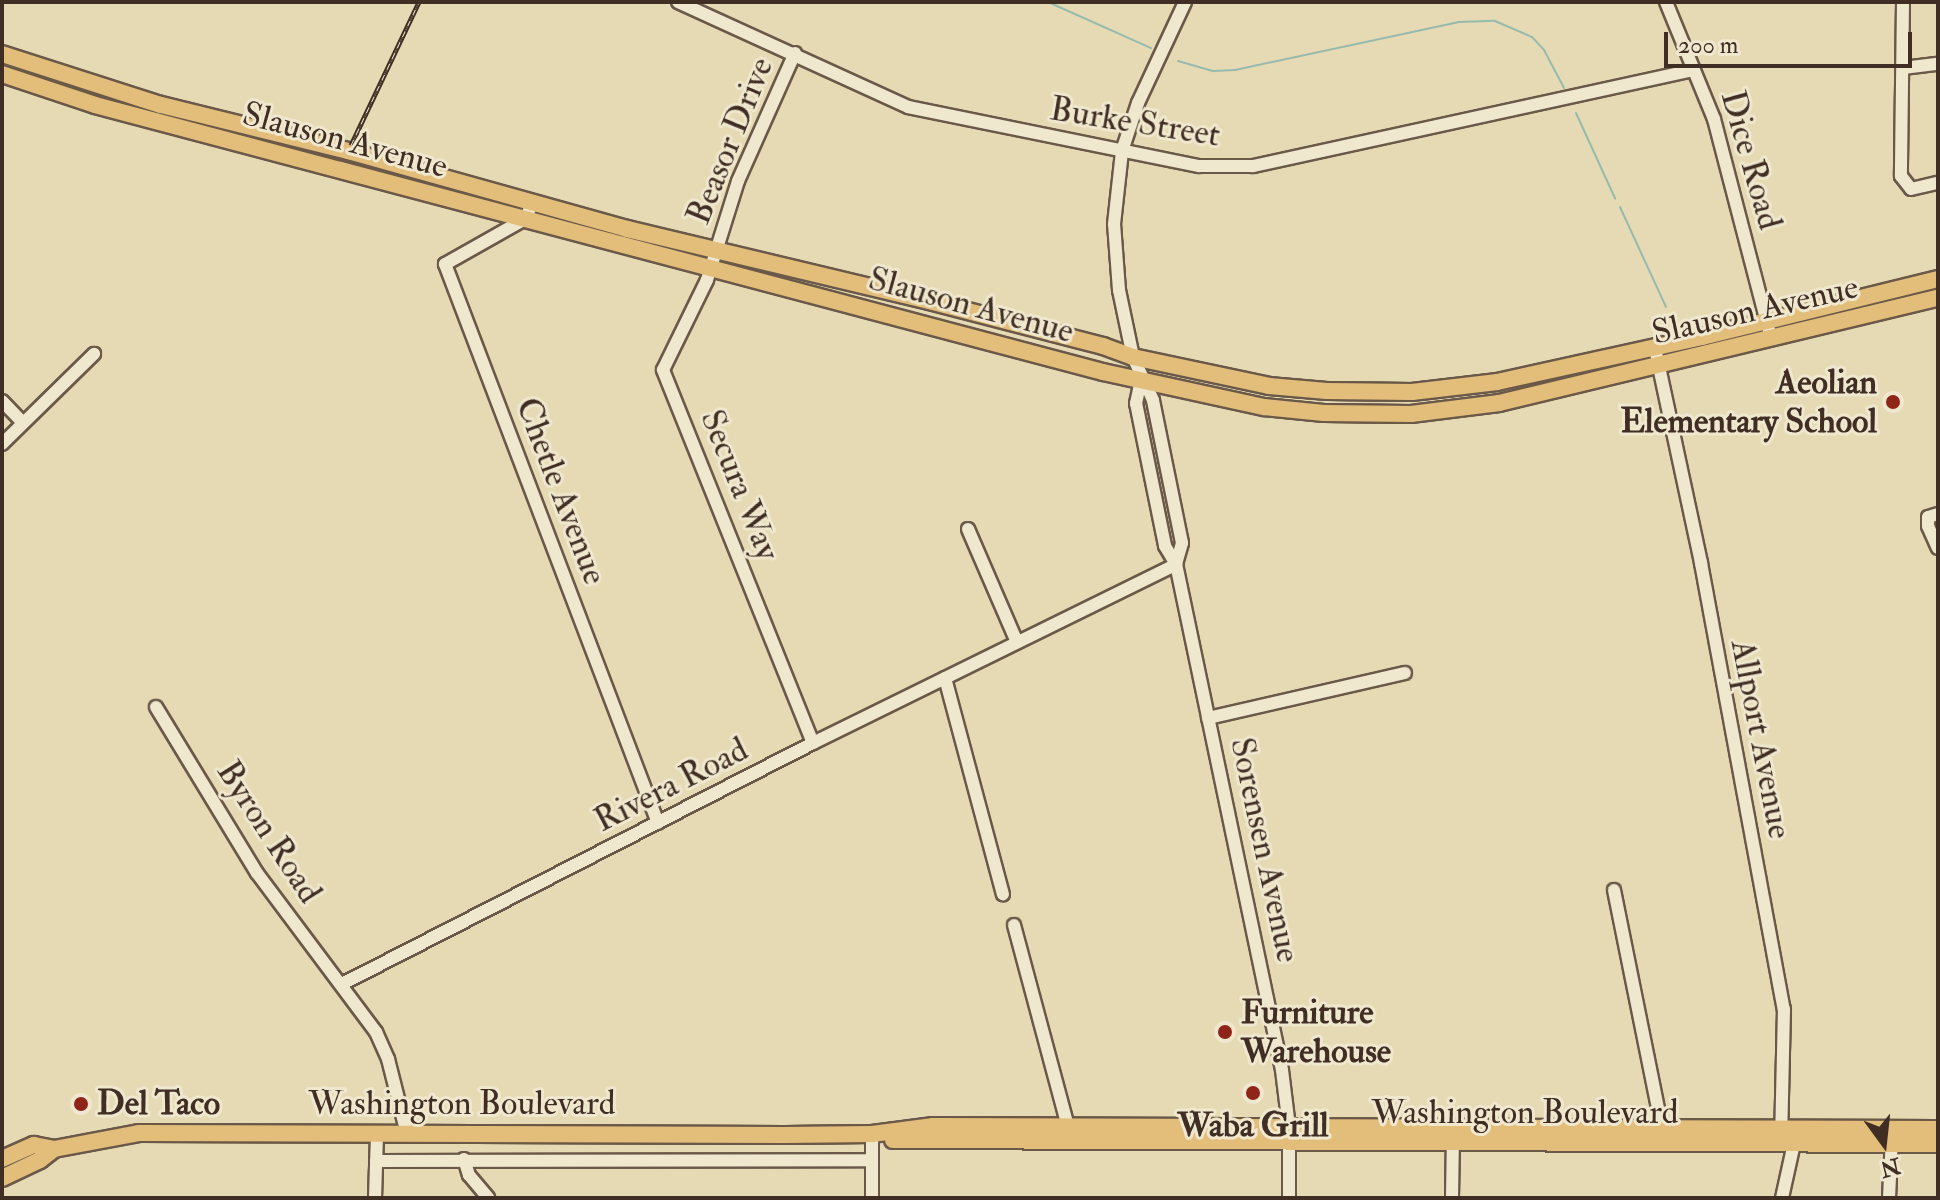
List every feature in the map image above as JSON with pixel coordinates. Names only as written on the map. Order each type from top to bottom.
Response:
[{"type":"main road","name":"Slauson Avenue","points":[[2,54],[232,141],[525,219],[1013,322],[1133,357],[1256,383],[1327,391],[1412,392],[1497,382],[1771,338],[1938,298]]},
{"type":"main road","name":"Slauson Avenue","points":[[2,74],[32,87],[158,113],[239,124],[533,202],[714,259],[1035,353],[1264,407],[1324,413],[1411,414],[1499,403],[1766,320],[1938,279]]},
{"type":"main road","points":[[232,141],[239,124]]},
{"type":"main road","points":[[1035,353],[1041,349],[1096,361],[1133,357]]},
{"type":"main road","points":[[1141,380],[1175,372],[1243,387],[1256,383]]},
{"type":"main road","name":"Washington Boulevard","points":[[2,1159],[34,1145],[54,1149],[139,1133],[872,1134],[933,1126],[1068,1127],[1289,1135]]},
{"type":"main road","name":"Washington Boulevard","points":[[1453,1136],[1662,1129],[1788,1136]]},
{"type":"main road","name":"Washington Boulevard","points":[[872,1134],[895,1141],[1289,1135],[1892,1136],[1938,1129]]},
{"type":"main road","name":"Washington Boulevard","points":[[1892,1136],[1938,1144]]},
{"type":"main road","name":"Washington Boulevard","points":[[2,1178],[40,1160],[54,1149]]},
{"type":"street","name":"Burke Street","points":[[678,2],[908,107],[934,115],[1199,166],[1253,166],[1694,70]]},
{"type":"street","name":"Sorensen Avenue","points":[[1185,2],[1138,103],[1122,151],[1115,197],[1115,249],[1133,357],[1141,380],[1153,400],[1182,543],[1176,564],[1280,1060],[1289,1135],[1289,1198]]},
{"type":"street","name":"Dice Road","points":[[1666,2],[1714,119],[1771,338]]},
{"type":"street","points":[[1903,2],[1901,176],[1911,189],[1938,183]]},
{"type":"street","name":"Beasor Drive","points":[[714,259],[738,181],[795,53]]},
{"type":"street","points":[[1903,68],[1938,64]]},
{"type":"street","points":[[525,219],[533,202]]},
{"type":"street","name":"Chetle Avenue","points":[[525,219],[445,264],[658,823]]},
{"type":"street","name":"Secura Way","points":[[714,259],[663,370],[813,743]]},
{"type":"street","points":[[2,444],[94,354]]},
{"type":"street","name":"Allport Avenue","points":[[1657,356],[1784,1009],[1788,1136],[1782,1198]]},
{"type":"street","points":[[2,401],[22,422]]},
{"type":"street","points":[[1933,515],[1938,548]]},
{"type":"street","points":[[968,529],[1017,642]]},
{"type":"street","name":"Rivera Road","points":[[342,984],[813,743],[1176,564]]},
{"type":"street","points":[[1208,718],[1405,673]]},
{"type":"street","points":[[945,678],[1003,894]]},
{"type":"street","name":"Byron Road","points":[[156,707],[257,873],[342,984]]},
{"type":"street","points":[[1614,890],[1662,1129]]},
{"type":"street","points":[[1014,925],[1068,1127]]},
{"type":"street","points":[[342,984],[376,1032],[388,1059],[407,1134]]},
{"type":"street","points":[[375,1198],[377,1134]]},
{"type":"street","points":[[872,1134],[872,1198]]},
{"type":"street","points":[[1452,1198],[1453,1136]]},
{"type":"street","points":[[1889,1198],[1892,1136]]},
{"type":"street","points":[[464,1159],[469,1175],[488,1198]]},
{"type":"street","name":"Washington Boulevard","points":[[376,1161],[870,1160]]},
{"type":"waterway","points":[[1048,2],[1151,48]]},
{"type":"waterway","points":[[1178,61],[1214,71],[1235,70],[1458,22],[1495,21],[1532,37],[1544,50],[1564,88]]},
{"type":"waterway","points":[[1576,113],[1615,198]]},
{"type":"waterway","points":[[1620,207],[1666,307]]},
{"type":"railway","points":[[351,145],[419,2]]},
{"type":"place","name":"Aeolian Elementary School","points":[[1893,402]]},
{"type":"place","name":"Furniture Warehouse","points":[[1225,1032]]},
{"type":"place","name":"Waba Grill","points":[[1253,1093]]},
{"type":"place","name":"Del Taco","points":[[81,1104]]}]
